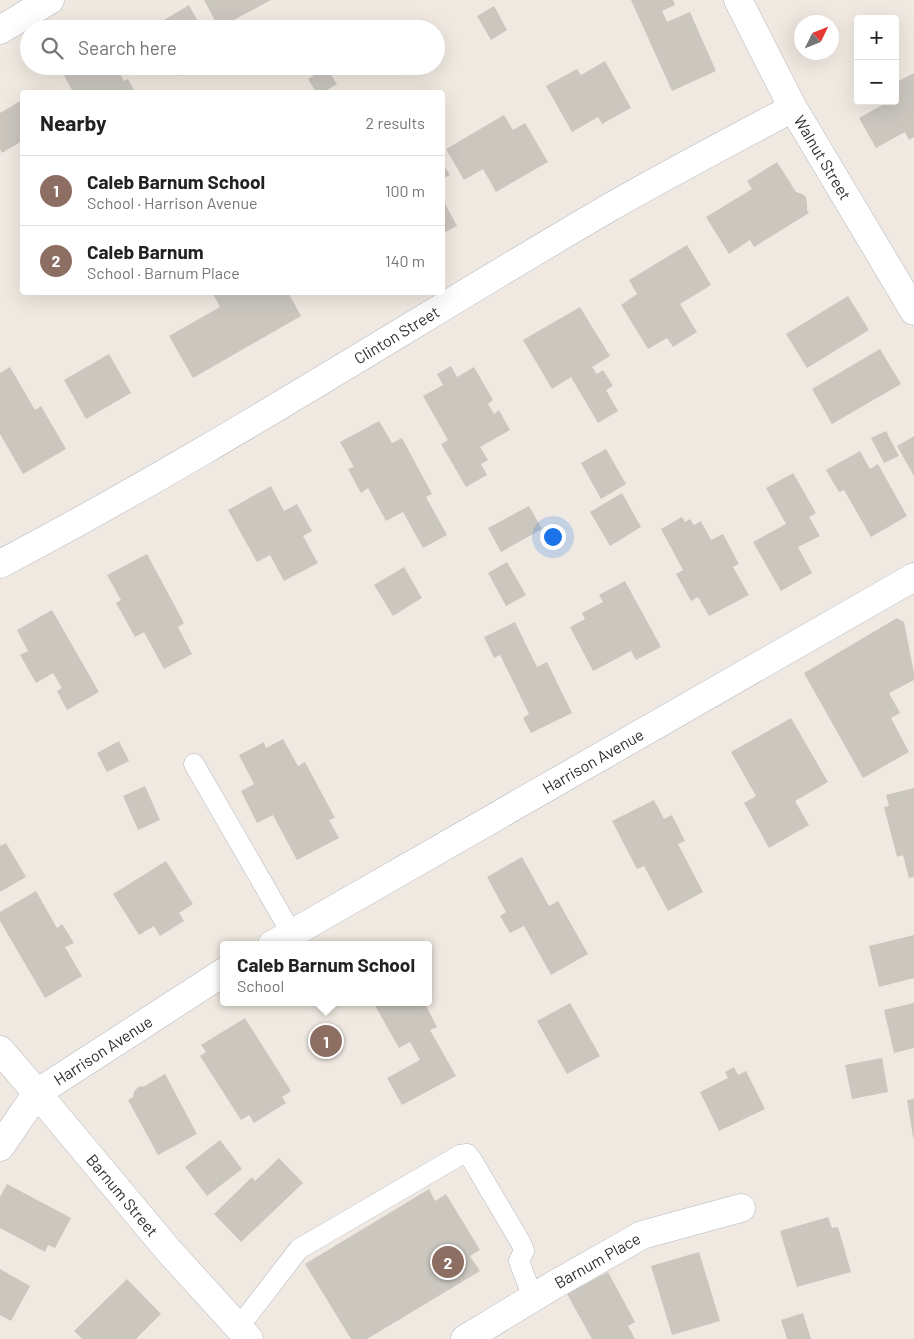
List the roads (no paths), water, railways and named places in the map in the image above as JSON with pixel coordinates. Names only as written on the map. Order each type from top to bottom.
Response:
[{"type":"street","points":[[0,30],[50,0]]},
{"type":"street","name":"Walnut Street","points":[[738,0],[793,108],[914,311]]},
{"type":"street","name":"Clinton Street","points":[[0,564],[181,464],[610,208],[793,108]]},
{"type":"street","name":"Harrison Avenue","points":[[282,939],[914,577]]},
{"type":"street","name":"Harrison Avenue","points":[[0,1146],[37,1093],[220,975]]},
{"type":"street","name":"Barnum Street","points":[[0,1050],[169,1252],[243,1334]]},
{"type":"street","name":"Barnum Place","points":[[465,1339],[642,1235],[741,1208]]},
{"type":"lane","points":[[194,764],[282,939]]},
{"type":"lane","points":[[243,1334],[299,1249],[460,1155],[466,1154],[472,1160],[522,1243],[524,1251],[519,1261],[533,1298]]},
{"type":"place","name":"Caleb Barnum School","points":[[326,1041]]},
{"type":"place","name":"Caleb Barnum","points":[[448,1262]]}]
